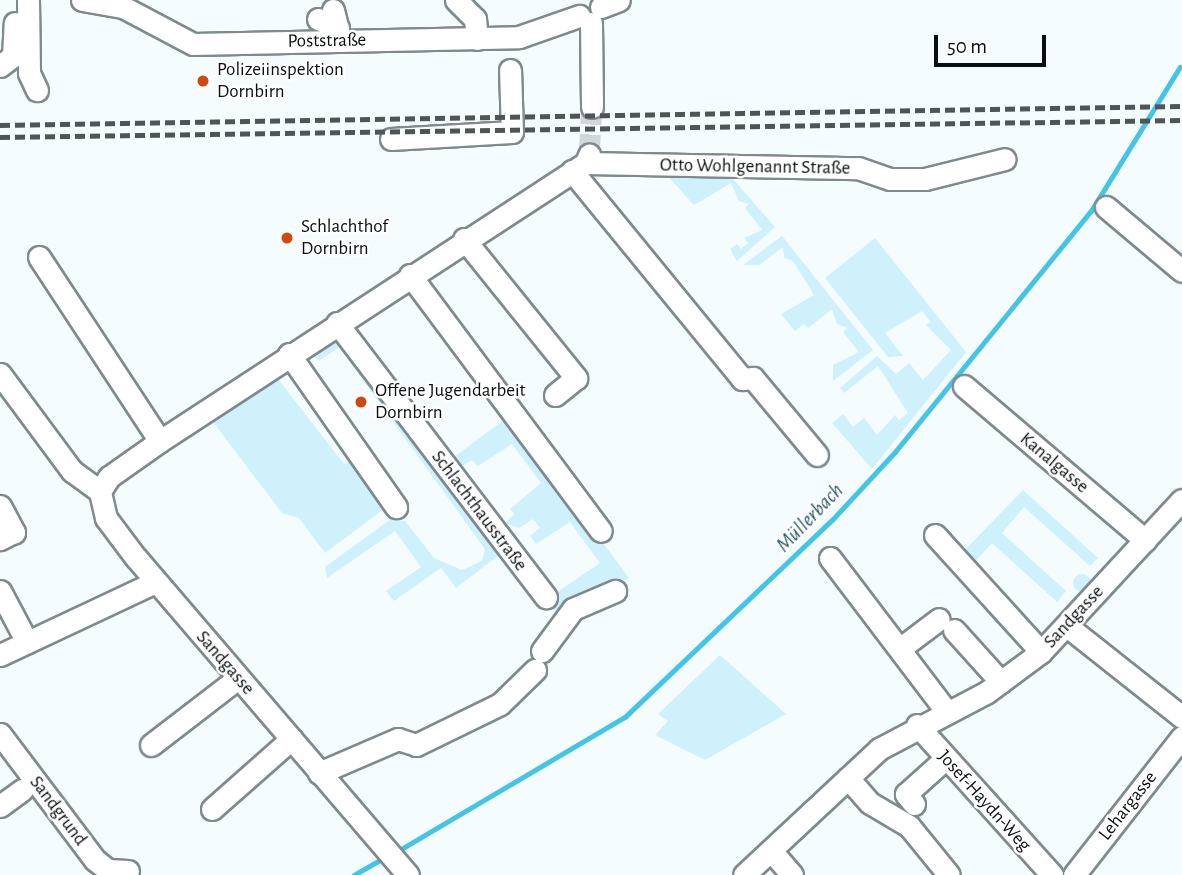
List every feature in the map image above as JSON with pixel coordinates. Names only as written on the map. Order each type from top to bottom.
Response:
[{"type":"street","points":[[1,66],[14,52],[14,0]]},
{"type":"street","points":[[28,0],[29,73],[37,90]]},
{"type":"street","name":"Poststraße","points":[[82,0],[142,7],[193,44],[332,24],[477,39],[519,37],[590,6]]},
{"type":"street","points":[[456,0],[475,19],[477,39]]},
{"type":"street","points":[[590,6],[592,107]]},
{"type":"street","points":[[391,139],[512,132],[510,70]]},
{"type":"street","name":"Otto Wohlgenannt Straße","points":[[582,163],[858,168],[890,178],[925,179],[1004,159]]},
{"type":"street","points":[[100,491],[109,477],[160,441],[582,163],[742,379],[752,378],[817,455]]},
{"type":"street","points":[[1106,207],[1182,271]]},
{"type":"street","points":[[464,239],[576,378],[555,395]]},
{"type":"street","points":[[39,257],[160,441]]},
{"type":"street","points":[[410,275],[601,531]]},
{"type":"street","name":"Schlachthausstraße","points":[[337,323],[546,597]]},
{"type":"street","points":[[289,354],[396,507]]},
{"type":"street","points":[[0,374],[72,471],[100,491],[106,518],[155,582],[0,655]]},
{"type":"street","name":"Kanalgasse","points":[[964,386],[1145,540]]},
{"type":"street","name":"Sandgasse","points":[[744,875],[773,853],[848,778],[917,725],[1000,682],[1041,652],[1182,500]]},
{"type":"street","points":[[0,506],[14,532],[0,539]]},
{"type":"street","points":[[935,535],[1041,652]]},
{"type":"street","points":[[830,558],[902,647],[946,711]]},
{"type":"street","name":"Sandgasse","points":[[155,582],[408,875]]},
{"type":"street","points":[[0,591],[27,642]]},
{"type":"street","points":[[319,773],[398,739],[416,745],[500,704],[538,661],[573,609],[615,591]]},
{"type":"street","points":[[902,647],[947,625],[1000,682]]},
{"type":"street","points":[[1067,626],[1182,717]]},
{"type":"street","points":[[151,745],[238,678]]},
{"type":"street","name":"Josef-Haydn-Weg","points":[[917,725],[1052,875]]},
{"type":"street","name":"Sandgrund","points":[[0,734],[95,860],[108,870],[128,871]]},
{"type":"street","name":"Lehargasse","points":[[1074,875],[1182,737]]},
{"type":"street","points":[[212,809],[291,738]]},
{"type":"street","points":[[914,804],[906,794],[945,759]]},
{"type":"street","points":[[848,778],[870,803],[909,826],[949,875]]},
{"type":"street","points":[[0,806],[22,790]]},
{"type":"street","points":[[773,853],[792,875]]},
{"type":"shaded area","points":[[727,172],[775,227],[737,261],[730,249],[737,244],[741,249],[748,243],[744,238],[762,230],[745,208],[749,204],[739,201],[731,183],[694,205],[665,173]]},
{"type":"shaded area","points":[[782,236],[873,350],[833,381],[833,365],[859,352],[843,332],[847,328],[837,324],[832,309],[808,328],[804,324],[795,331],[781,314],[814,295],[793,261],[784,258],[783,247],[759,265],[743,265]]},
{"type":"shaded area","points":[[875,238],[966,352],[872,469],[832,423],[843,414],[853,427],[864,418],[877,435],[895,415],[899,420],[908,413],[878,366],[844,393],[840,388],[877,356],[896,374],[909,363],[923,380],[951,350],[926,325],[931,322],[922,311],[885,333],[903,356],[888,357],[825,278]]},
{"type":"shaded area","points":[[335,337],[502,553],[456,588],[441,568],[394,601],[386,591],[421,567],[395,531],[327,578],[325,567],[391,519],[405,521],[434,558],[462,570],[482,561],[485,549],[339,347],[319,361],[313,354]]},
{"type":"shaded area","points":[[278,379],[344,464],[352,459],[388,506],[325,553],[299,518],[282,513],[213,422]]},
{"type":"shaded area","points":[[500,404],[629,578],[558,613],[546,600],[600,563],[570,522],[536,544],[530,536],[540,528],[533,519],[519,528],[505,523],[514,514],[510,509],[541,483],[512,444],[478,466],[472,460],[460,467],[450,460],[505,419]]},
{"type":"shaded area","points":[[1023,490],[1098,558],[1090,566],[1024,507],[1002,533],[1066,591],[1057,602],[992,543],[973,564],[1004,592],[997,598],[959,556]]},
{"type":"shaded area","points":[[1082,574],[1090,579],[1091,583],[1086,591],[1082,592],[1074,587],[1073,583],[1078,575]]},
{"type":"shaded area","points":[[720,655],[786,714],[705,760],[655,735],[668,721],[658,714]]},
{"type":"waterway","name":"Müllerbach","points":[[398,851],[625,717],[833,519],[895,452],[1091,211],[1180,67]]},
{"type":"waterway","name":"Müllerbach","points":[[354,875],[384,858]]},
{"type":"tunnel","points":[[589,155],[592,107]]},
{"type":"railway","points":[[0,125],[1182,106]]},
{"type":"railway","points":[[0,137],[1182,120]]},
{"type":"place","name":"Polizeiinspektion Dornbirn","points":[[203,81]]},
{"type":"place","name":"Schlachthof Dornbirn","points":[[287,238]]},
{"type":"place","name":"Offene Jugendarbeit Dornbirn","points":[[361,402]]}]
